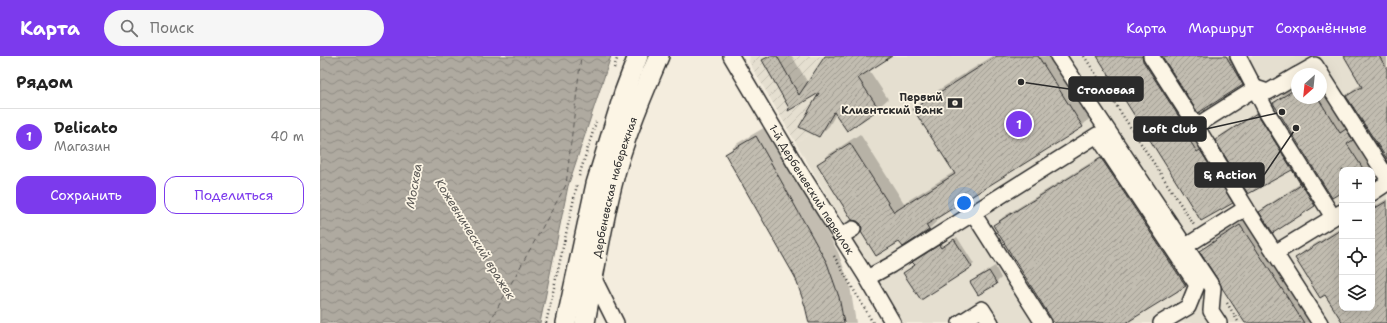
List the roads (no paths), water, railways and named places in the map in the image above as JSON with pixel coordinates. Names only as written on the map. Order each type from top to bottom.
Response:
[{"type":"main road","name":"Дербеневская набережная","points":[[566,323],[596,184],[624,93],[638,56]]},
{"type":"main road","name":"Дербеневская набережная","points":[[585,323],[612,184],[635,111],[659,56]]},
{"type":"street","name":"1-й Дербеневский переулок","points":[[731,56],[847,233],[867,278],[893,323]]},
{"type":"street","points":[[1058,56],[1213,288],[1211,311],[1219,323]]},
{"type":"street","points":[[1151,56],[1320,323]]},
{"type":"street","points":[[1238,56],[1256,88],[1267,112],[1337,214],[1275,253]]},
{"type":"street","points":[[1256,88],[1268,92],[1291,79]]},
{"type":"street","points":[[1327,83],[1387,177]]},
{"type":"street","points":[[1196,126],[1256,88]]},
{"type":"street","points":[[867,278],[1097,135],[1196,285],[1188,307],[1161,323]]},
{"type":"street","points":[[1375,191],[1387,183]]},
{"type":"street","points":[[1186,246],[1246,208]]},
{"type":"street","points":[[972,213],[1043,323]]},
{"type":"street","points":[[581,252],[616,323]]},
{"type":"street","points":[[960,323],[982,309],[991,323]]},
{"type":"water","points":[[320,56],[611,56],[568,186],[540,323],[320,323]]},
{"type":"place","name":"Столовая","points":[[1021,82]]},
{"type":"place","name":"Первый Клиентский Банк","points":[[955,103]]},
{"type":"place","name":"Loft Club","points":[[1282,112]]},
{"type":"place","name":"Delicato","points":[[1019,124]]},
{"type":"place","name":"& Action","points":[[1296,128]]},
{"type":"water label","name":"Москва","points":[[414,186]]},
{"type":"water label","name":"Кожевнический вражек","points":[[475,239]]}]
